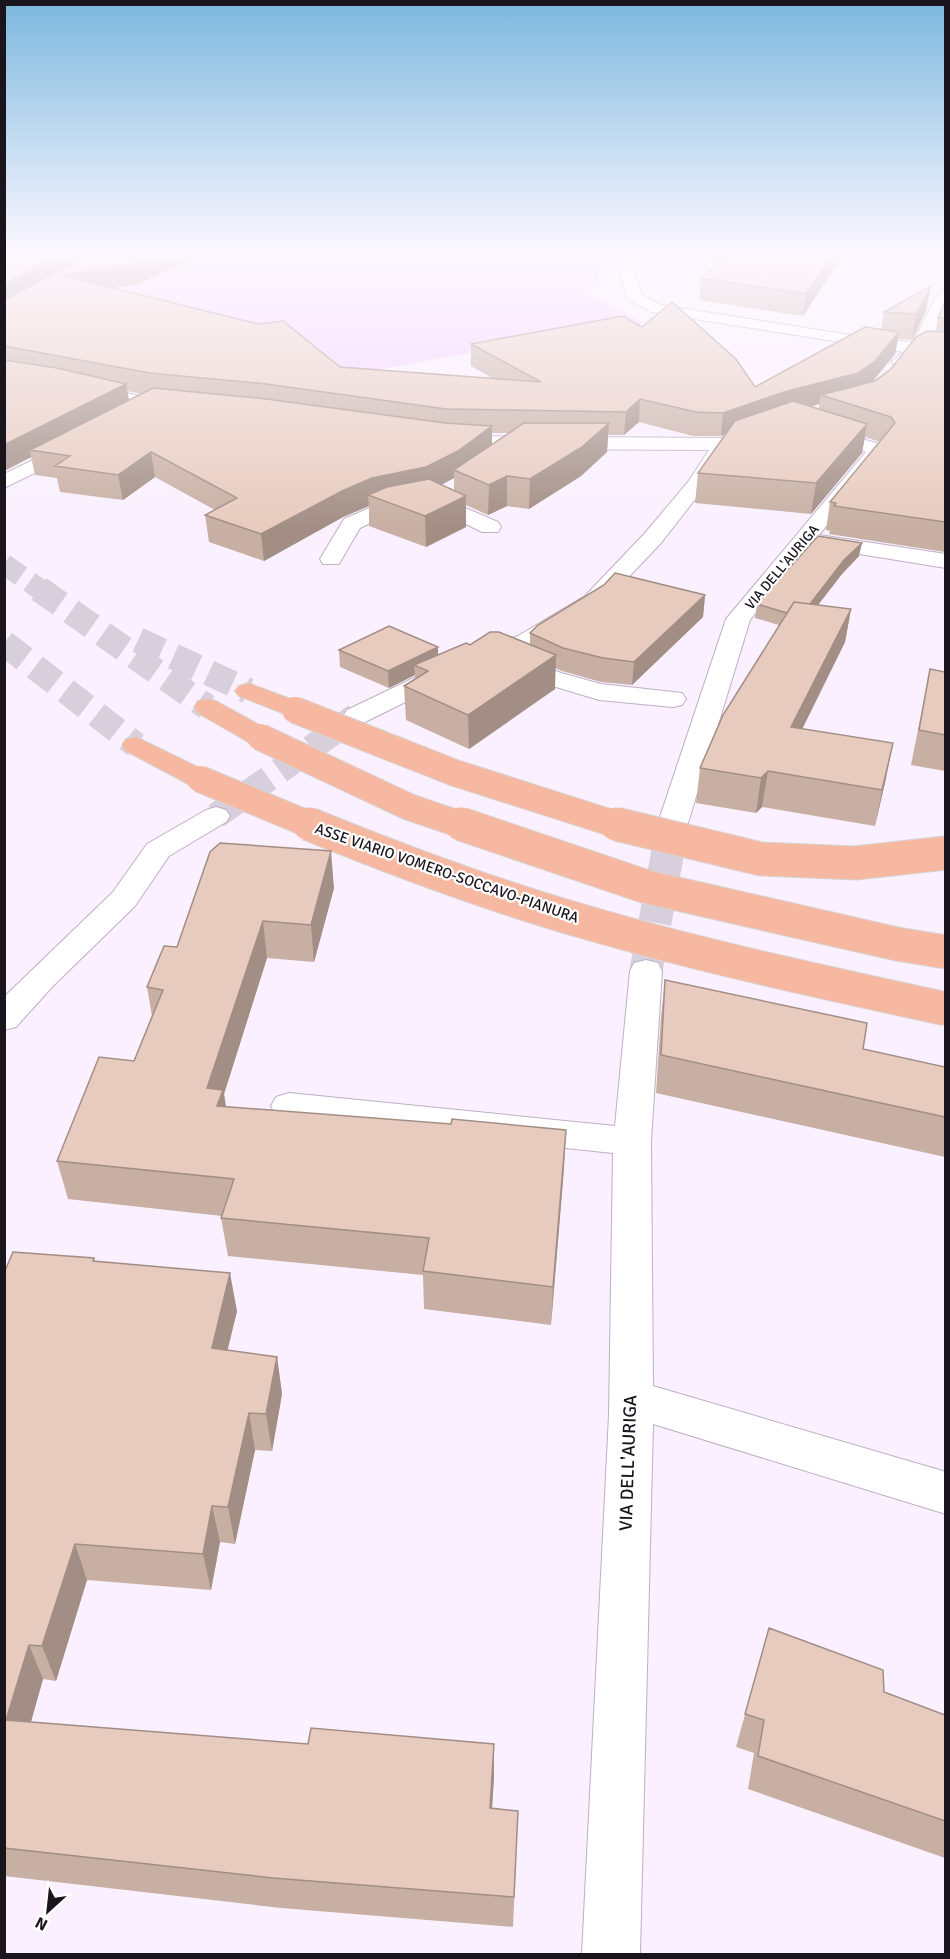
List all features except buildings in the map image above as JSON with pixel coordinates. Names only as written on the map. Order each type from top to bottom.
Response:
[{"type":"highway","points":[[248,691],[455,773],[629,829],[750,857],[855,863],[945,853]]},
{"type":"highway","points":[[207,707],[260,737],[409,807],[647,887],[897,944],[945,952]]},
{"type":"highway","name":"ASSE VIARIO VOMERO-SOCCAVO-PIANURA","points":[[136,745],[200,779],[333,835],[545,910],[758,967],[945,1009]]},
{"type":"street","points":[[884,344],[945,350]]},
{"type":"street","points":[[891,373],[904,356],[919,348],[921,344]]},
{"type":"street","points":[[4,374],[61,383],[153,404],[192,407]]},
{"type":"street","points":[[132,415],[153,404]]},
{"type":"street","name":"VIA DELL'AURIGA","points":[[673,823],[738,619],[878,450],[789,425],[723,444]]},
{"type":"street","points":[[4,482],[89,437]]},
{"type":"street","points":[[423,437],[519,443],[723,444]]},
{"type":"street","points":[[491,465],[519,443]]},
{"type":"street","points":[[356,716],[475,658],[527,641],[593,601],[653,538],[696,485],[723,444]]},
{"type":"street","points":[[331,559],[351,524],[381,510],[433,501],[458,487]]},
{"type":"street","points":[[433,501],[490,527]]},
{"type":"street","points":[[806,539],[945,561]]},
{"type":"street","points":[[527,641],[510,659],[552,678],[599,692],[673,699]]},
{"type":"street","points":[[4,1019],[40,979],[124,899],[158,850],[216,816]]},
{"type":"street","name":"VIA DELL'AURIGA","points":[[611,1954],[631,1399],[632,1142],[646,971]]},
{"type":"street","points":[[289,1106],[632,1142]]},
{"type":"street","points":[[631,1399],[945,1493]]},
{"type":"shaded area","points":[[102,344],[521,344],[380,369],[245,386]]},
{"type":"tunnel","points":[[4,564],[41,590]]},
{"type":"tunnel","points":[[39,589],[207,707]]},
{"type":"tunnel","points":[[138,640],[248,691]]},
{"type":"tunnel","points":[[4,643],[136,745]]},
{"type":"tunnel","points":[[216,816],[356,716]]},
{"type":"tunnel","points":[[646,971],[673,824]]}]
